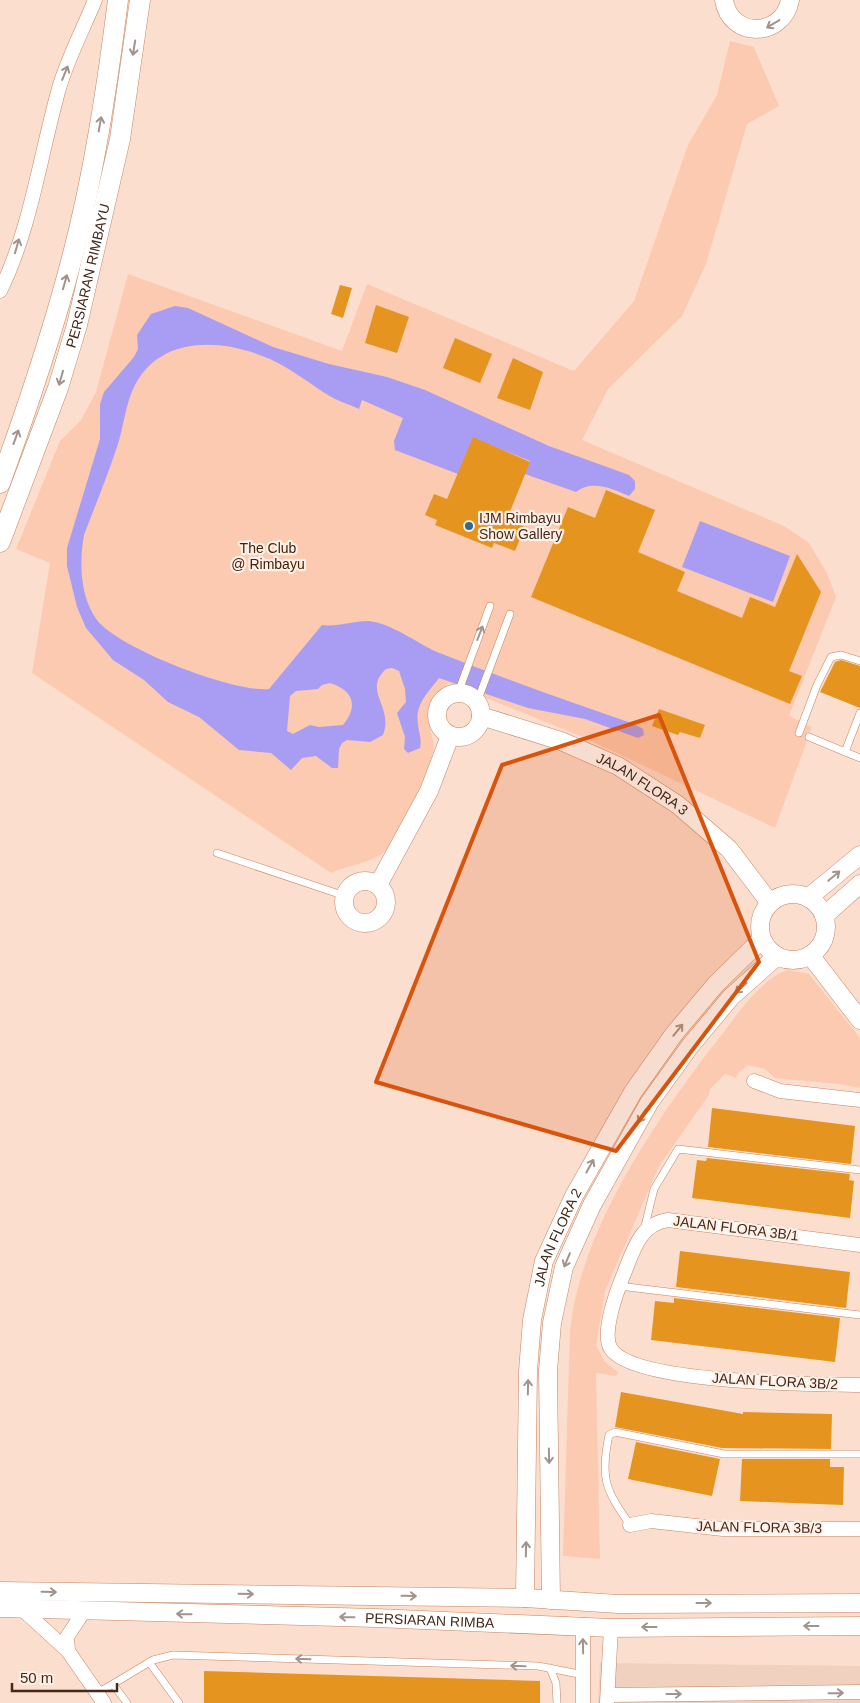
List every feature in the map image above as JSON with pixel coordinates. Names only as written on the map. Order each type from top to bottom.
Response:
[{"type":"main road","name":"PERSIARAN RIMBAYU","points":[[0,483],[48,341],[72,256],[100,126],[118,0]]},
{"type":"main road","name":"PERSIARAN RIMBAYU","points":[[0,542],[58,388],[76,324],[120,139],[140,0]]},
{"type":"street","points":[[0,291],[9,273],[42,162],[58,91],[96,0]]},
{"type":"street","points":[[724,0],[727,12],[738,24],[745,28],[760,30],[769,28],[783,18],[790,0]]},
{"type":"street","points":[[458,691],[479,705],[476,730],[464,737],[450,736],[439,726],[437,711],[444,698],[458,691]]},
{"type":"street","name":"JALAN FLORA 3","points":[[479,705],[618,766],[678,805],[729,849],[770,902]]},
{"type":"street","points":[[378,885],[429,791],[450,736]]},
{"type":"street","points":[[808,898],[860,855]]},
{"type":"street","points":[[359,882],[372,882],[378,885],[386,897],[386,905],[380,918],[375,922],[360,923],[354,920],[345,910],[345,896],[352,885],[359,882]]},
{"type":"street","points":[[824,916],[860,884]]},
{"type":"street","points":[[790,894],[808,898],[818,906],[824,916],[826,927],[824,938],[818,948],[810,955],[800,959],[788,960],[777,956],[761,940],[760,920],[770,902],[779,896],[790,894]]},
{"type":"street","name":"JALAN FLORA 2","points":[[525,1598],[528,1370],[532,1320],[544,1261],[574,1196],[632,1092],[674,1034],[716,984],[761,940]]},
{"type":"street","points":[[810,955],[860,1020]]},
{"type":"street","name":"JALAN FLORA 2","points":[[551,1600],[548,1371],[552,1323],[564,1267],[592,1205],[650,1102],[690,1046],[731,997],[777,956]]},
{"type":"street","points":[[754,1080],[780,1091],[860,1100]]},
{"type":"street","name":"JALAN FLORA 3B/1","points":[[643,1232],[649,1225],[668,1220],[860,1243]]},
{"type":"street","points":[[619,1286],[643,1232]]},
{"type":"street","name":"JALAN FLORA 3B/2","points":[[619,1286],[608,1327],[608,1339],[611,1349],[622,1359],[664,1371],[739,1382],[860,1386]]},
{"type":"street","name":"JALAN FLORA 3B/3","points":[[630,1525],[650,1521],[723,1530],[860,1529]]},
{"type":"street","name":"PERSIARAN RIMBA","points":[[0,1591],[525,1598],[618,1604],[860,1602]]},
{"type":"street","name":"PERSIARAN RIMBA","points":[[0,1608],[583,1625],[611,1628],[860,1626]]},
{"type":"street","points":[[21,1608],[68,1651],[100,1698]]},
{"type":"street","points":[[68,1651],[67,1637],[84,1611]]},
{"type":"street","points":[[583,1625],[583,1703]]},
{"type":"street","points":[[611,1628],[608,1699],[762,1698],[860,1692]]},
{"type":"lane","points":[[458,691],[490,606]]},
{"type":"lane","points":[[479,705],[490,666],[510,614]]},
{"type":"lane","points":[[799,733],[817,685],[831,657],[841,656],[860,661]]},
{"type":"lane","points":[[845,752],[860,713]]},
{"type":"lane","points":[[809,737],[860,758]]},
{"type":"lane","points":[[217,853],[345,896]]},
{"type":"lane","points":[[643,1232],[654,1189],[678,1149],[860,1170]]},
{"type":"lane","points":[[619,1286],[860,1315]]},
{"type":"lane","points":[[630,1525],[612,1500],[605,1479],[609,1435],[615,1432],[724,1454],[860,1454]]},
{"type":"lane","points":[[100,1698],[113,1684],[149,1662],[173,1655],[550,1668],[584,1674]]},
{"type":"lane","points":[[149,1662],[179,1703]]},
{"type":"lane","points":[[550,1668],[556,1683],[557,1703]]},
{"type":"lane","points":[[113,1684],[127,1703]]},
{"type":"highlighted area","points":[[659,715],[759,962],[616,1151],[376,1082],[502,765]]},
{"type":"shaded area","points":[[175,306],[188,308],[273,347],[329,364],[387,377],[425,390],[549,446],[629,475],[635,481],[635,489],[629,496],[602,486],[589,486],[576,492],[525,474],[530,461],[473,438],[458,474],[395,450],[394,441],[403,418],[362,400],[359,409],[339,401],[285,367],[252,352],[214,345],[195,345],[177,349],[161,357],[147,368],[135,385],[129,400],[117,447],[84,535],[81,568],[84,590],[91,611],[97,620],[109,631],[151,655],[205,676],[230,684],[269,689],[322,625],[362,621],[376,622],[394,629],[437,652],[634,724],[643,729],[644,735],[638,738],[585,719],[528,708],[439,678],[426,694],[418,711],[420,748],[408,753],[404,749],[405,737],[397,713],[406,702],[405,689],[399,671],[392,668],[386,669],[379,677],[377,685],[377,692],[385,716],[383,735],[370,742],[347,740],[342,743],[339,749],[338,768],[332,768],[316,756],[302,758],[291,770],[271,753],[239,750],[199,717],[168,702],[144,680],[113,660],[86,628],[77,607],[67,566],[67,548],[100,439],[100,404],[104,392],[134,357],[138,349],[137,335],[151,314]],"holes":[[[330,683],[338,686],[348,694],[352,705],[348,718],[343,725],[319,727],[310,725],[293,734],[287,731],[290,696],[296,691],[318,689],[322,685]]]},
{"type":"shaded area","points":[[700,521],[790,556],[773,602],[682,567]]},
{"type":"shaded area","points":[[600,1663],[860,1666],[860,1703],[598,1703]]},
{"type":"green space","name":"The Club @ Rimbayu","points":[[730,41],[754,47],[779,106],[747,124],[706,264],[682,316],[608,389],[582,440],[784,526],[809,543],[827,573],[836,597],[789,716],[812,727],[775,828],[585,738],[449,683],[433,700],[429,710],[431,733],[434,742],[431,761],[396,834],[384,852],[373,859],[331,873],[32,673],[50,563],[16,549],[60,441],[81,420],[96,392],[128,274],[342,351],[367,284],[574,371],[634,301],[688,145],[717,95]]},
{"type":"green space","points":[[787,970],[809,974],[860,1038],[860,1088],[839,1084],[775,1078],[765,1069],[748,1065],[737,1074],[736,1078],[725,1074],[710,1089],[709,1095],[659,1166],[605,1291],[596,1345],[604,1361],[618,1372],[616,1376],[596,1373],[600,1559],[563,1556],[570,1332],[577,1293],[589,1254],[626,1174],[674,1099],[752,997],[769,980]]},
{"type":"building","points":[[340,285],[352,288],[343,318],[331,314]]},
{"type":"building","points":[[376,305],[409,317],[397,353],[365,343]]},
{"type":"building","points":[[455,338],[492,354],[480,383],[443,368]]},
{"type":"building","points":[[513,358],[543,372],[530,410],[497,398]]},
{"type":"building","points":[[473,437],[530,462],[507,519],[525,527],[515,551],[494,543],[492,548],[435,525],[437,520],[425,515],[434,494],[447,499]]},
{"type":"building","points":[[606,490],[655,510],[638,552],[685,572],[677,591],[742,618],[750,597],[775,607],[797,554],[821,592],[789,671],[802,676],[790,704],[531,597],[568,507],[595,518]]},
{"type":"building","points":[[841,660],[860,666],[860,708],[820,692],[835,662]]},
{"type":"building","points":[[659,709],[705,725],[700,738],[680,732],[678,735],[652,726]]},
{"type":"building","points":[[712,1108],[855,1126],[851,1164],[708,1147]]},
{"type":"building","points":[[707,1158],[850,1174],[849,1180],[854,1181],[850,1218],[692,1198],[697,1160],[706,1161]]},
{"type":"building","points":[[680,1251],[850,1272],[846,1308],[676,1287]]},
{"type":"building","points":[[674,1298],[840,1318],[835,1362],[651,1340],[655,1301],[674,1303]]},
{"type":"building","points":[[621,1392],[743,1414],[743,1412],[832,1414],[831,1449],[722,1448],[615,1427]]},
{"type":"building","points":[[636,1442],[720,1459],[712,1496],[628,1479]]},
{"type":"building","points":[[742,1459],[830,1459],[830,1467],[844,1467],[843,1505],[740,1501]]},
{"type":"building","points":[[204,1671],[540,1681],[540,1703],[204,1703]]},
{"type":"place","name":"IJM Rimbayu Show Gallery","points":[[469,526]]}]
